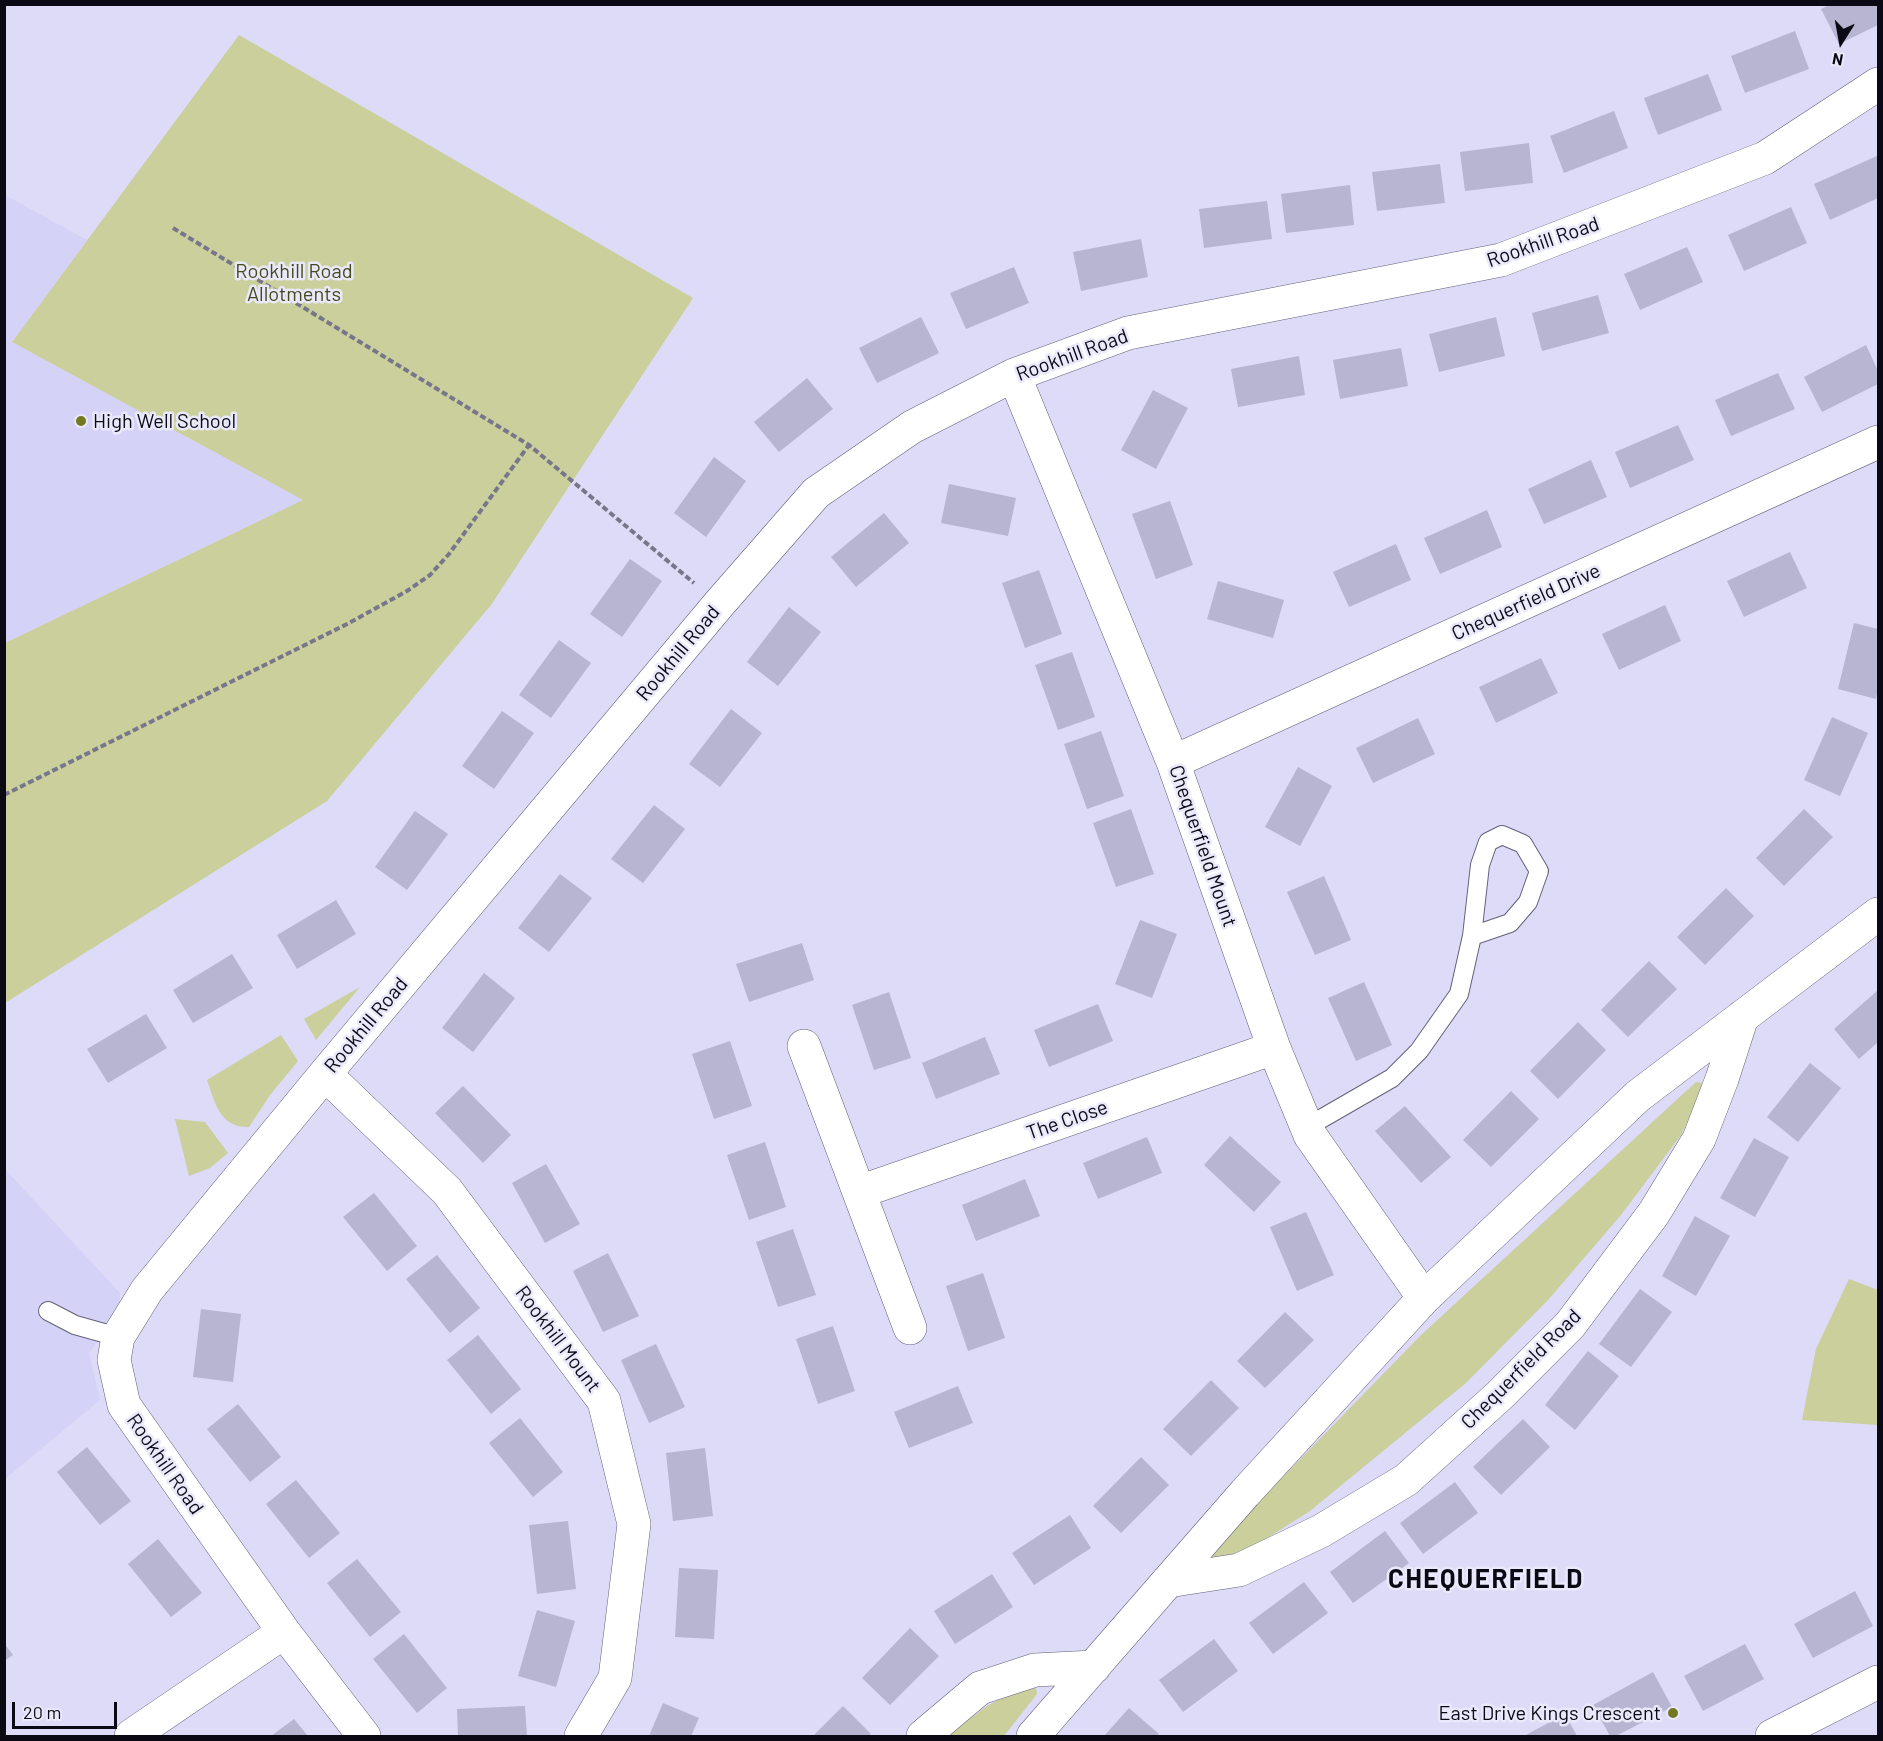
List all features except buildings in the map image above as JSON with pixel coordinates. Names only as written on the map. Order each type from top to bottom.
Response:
[{"type":"street","name":"Rookhill Road","points":[[364,1737],[284,1632],[124,1406],[114,1360],[118,1337],[147,1290],[325,1074],[719,604],[816,493],[912,426],[1014,375],[1128,333],[1501,260],[1765,159],[1878,84]]},
{"type":"street","name":"Chequerfield Mount","points":[[1014,375],[1173,762],[1274,1048],[1310,1135],[1424,1298]]},
{"type":"street","name":"Chequerfield Drive","points":[[1173,762],[1877,446]]},
{"type":"street","points":[[1033,1737],[1245,1493],[1424,1298],[1638,1096],[1878,914]]},
{"type":"street","name":"Chequerfield Road","points":[[1168,1581],[1239,1570],[1321,1531],[1406,1480],[1508,1387],[1570,1325],[1654,1214],[1699,1139],[1742,1017]]},
{"type":"street","points":[[804,1046],[910,1328]]},
{"type":"street","name":"The Close","points":[[860,1192],[1274,1048]]},
{"type":"street","name":"Rookhill Mount","points":[[325,1074],[447,1191],[604,1401],[634,1524],[615,1678],[581,1737]]},
{"type":"street","points":[[131,1737],[284,1632]]},
{"type":"street","points":[[923,1737],[980,1688],[1035,1670],[1094,1667]]},
{"type":"street","points":[[1772,1737],[1878,1682]]},
{"type":"lane","points":[[1307,1127],[1392,1078],[1419,1051],[1459,994],[1472,936],[1480,865],[1488,842],[1502,835],[1523,844],[1539,871],[1528,902],[1510,923],[1472,936]]},
{"type":"lane","points":[[48,1311],[75,1325],[118,1337]]},
{"type":"path","points":[[173,228],[529,445],[719,604]]},
{"type":"path","points":[[4,795],[349,623],[407,591],[430,575],[449,554],[529,445]]},
{"type":"shaded area","name":"High Well School","points":[[5,195],[87,240],[12,342],[303,500],[5,643]]},
{"type":"shaded area","points":[[5,1169],[120,1293],[120,1311],[89,1353],[100,1400],[5,1479]]},
{"type":"green space","name":"Rookhill Road Allotments","points":[[239,35],[693,298],[491,605],[327,801],[5,1003],[5,643],[303,500],[12,342]]},
{"type":"green space","points":[[360,987],[316,1040],[304,1019]]},
{"type":"green space","points":[[281,1035],[298,1061],[270,1095],[249,1127],[231,1123],[225,1119],[216,1105],[207,1080]]},
{"type":"green space","points":[[1696,1082],[1702,1083],[1703,1089],[1681,1135],[1621,1215],[1548,1300],[1466,1383],[1310,1511],[1237,1557],[1199,1563],[1421,1335]]},
{"type":"green space","points":[[175,1119],[205,1122],[228,1153],[210,1168],[189,1176]]},
{"type":"green space","points":[[1849,1279],[1878,1290],[1878,1425],[1802,1420],[1816,1349]]},
{"type":"green space","points":[[1028,1684],[1036,1688],[1037,1694],[1004,1736],[947,1736],[987,1706]]},
{"type":"place","name":"High Well School","points":[[81,421]]},
{"type":"place","name":"East Drive Kings Crescent","points":[[1673,1713]]},
{"type":"district","name":"CHEQUERFIELD","points":[[1486,1579]]}]
